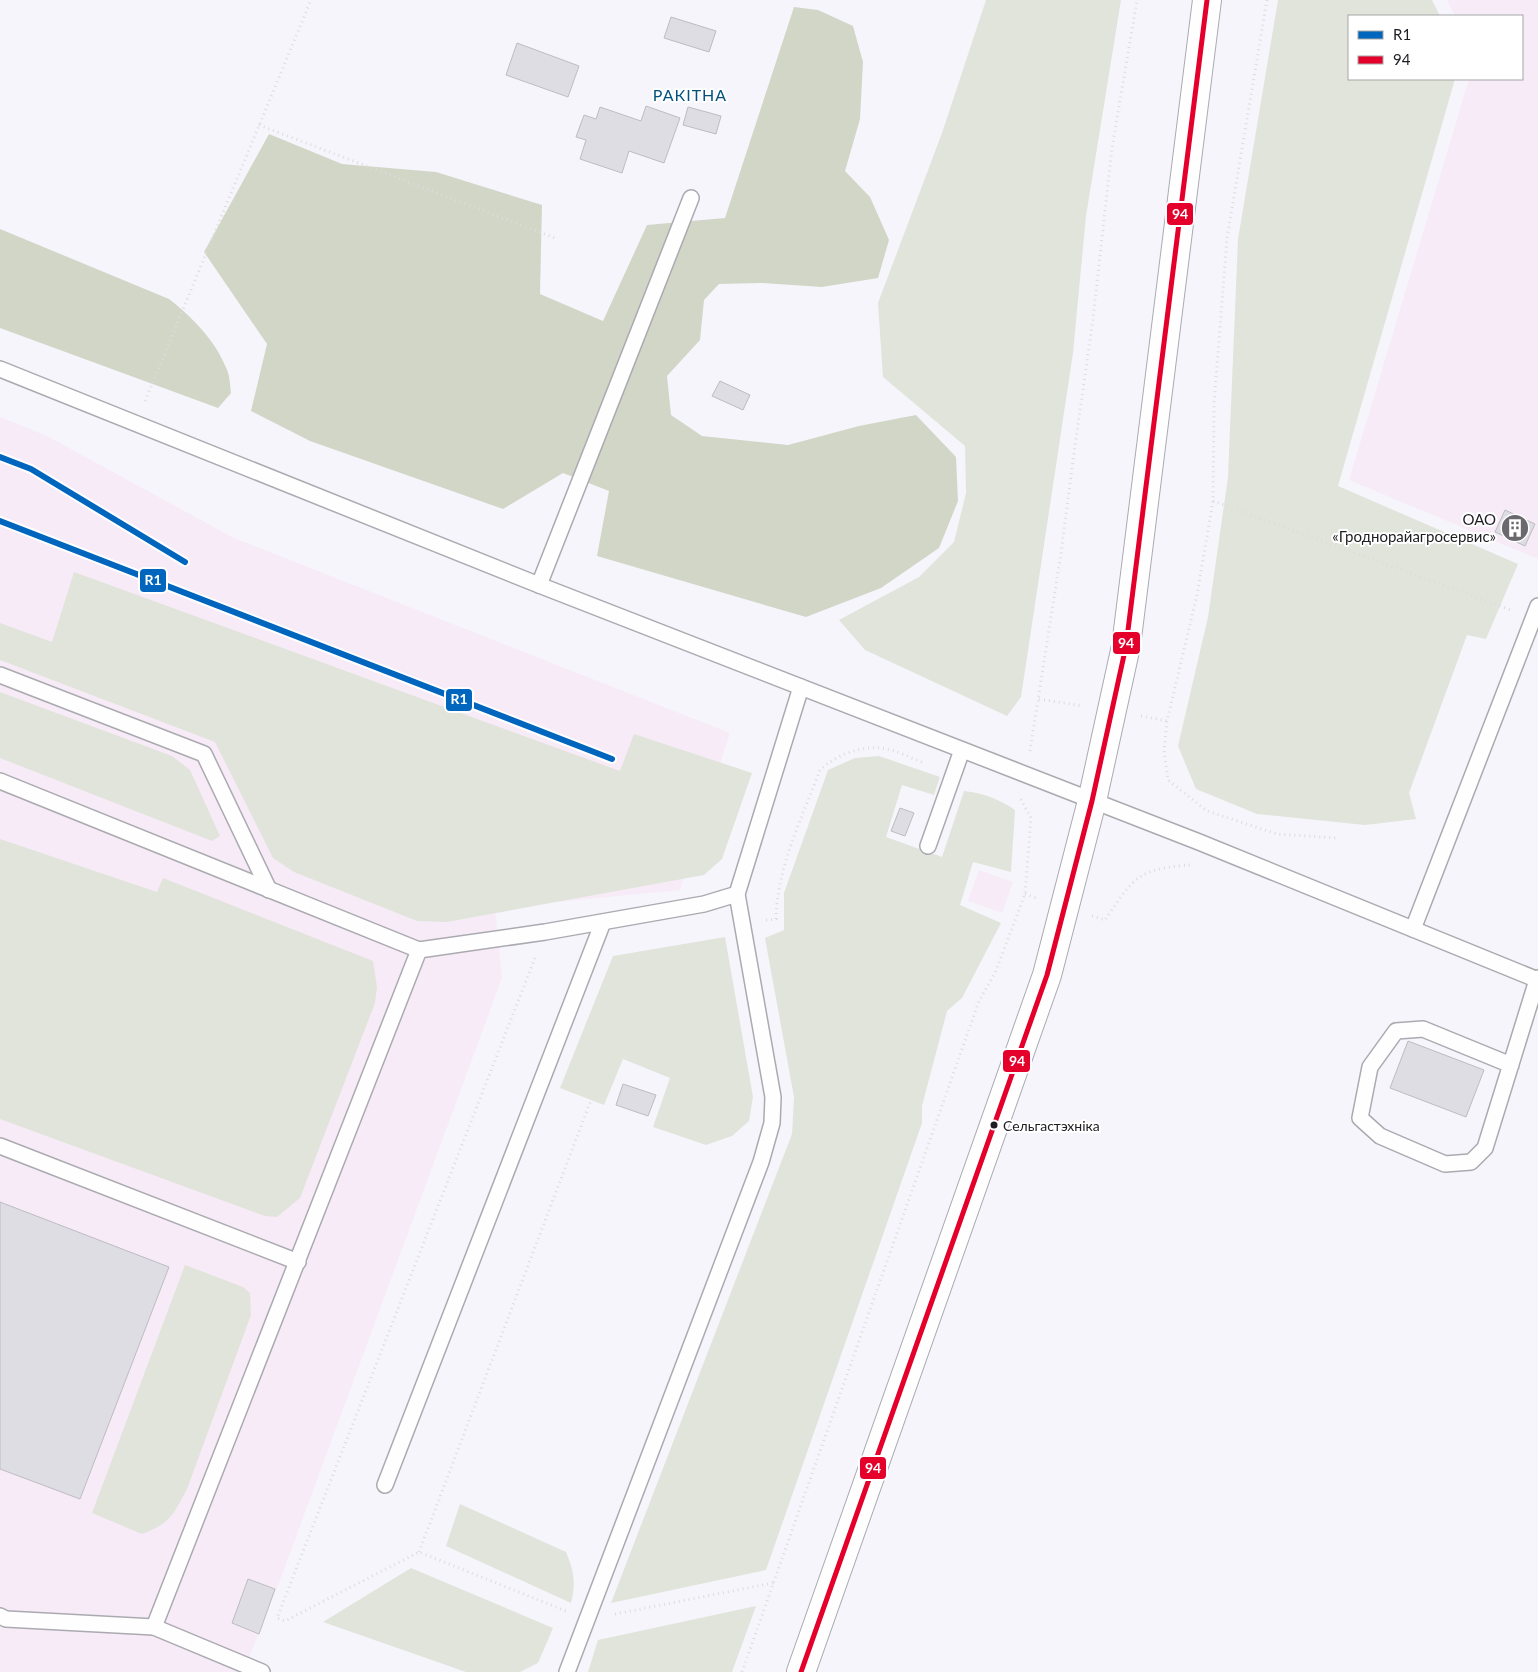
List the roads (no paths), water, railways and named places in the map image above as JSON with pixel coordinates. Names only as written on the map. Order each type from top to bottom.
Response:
[{"type":"street","points":[[801,1672],[1047,975],[1092,801],[1126,646],[1207,0]]},
{"type":"lane","points":[[539,585],[691,198]]},
{"type":"lane","points":[[0,369],[539,585],[1199,842],[1538,979],[1485,1148],[1471,1162],[1445,1164],[1380,1136],[1360,1118],[1370,1067],[1396,1031],[1423,1029],[1511,1065]]},
{"type":"lane","points":[[1413,929],[1535,612]]},
{"type":"lane","points":[[0,676],[204,754],[269,890]]},
{"type":"lane","points":[[567,1672],[761,1162],[772,1123],[773,1097],[737,894],[800,687]]},
{"type":"lane","points":[[928,846],[962,750]]},
{"type":"lane","points":[[0,782],[419,950],[603,922],[704,904],[737,894]]},
{"type":"lane","points":[[385,1485],[603,922]]},
{"type":"lane","points":[[154,1626],[419,950]]},
{"type":"lane","points":[[0,1146],[298,1262]]},
{"type":"lane","points":[[0,1616],[6,1619],[154,1626],[262,1672]]},
{"type":"place","name":"ОАО «Гроднорайагросервис»","points":[[1515,528]]},
{"type":"place","name":"Сельгастэхніка","points":[[994,1125]]},
{"type":"district","name":"РАКІТНА","points":[[690,94]]}]
